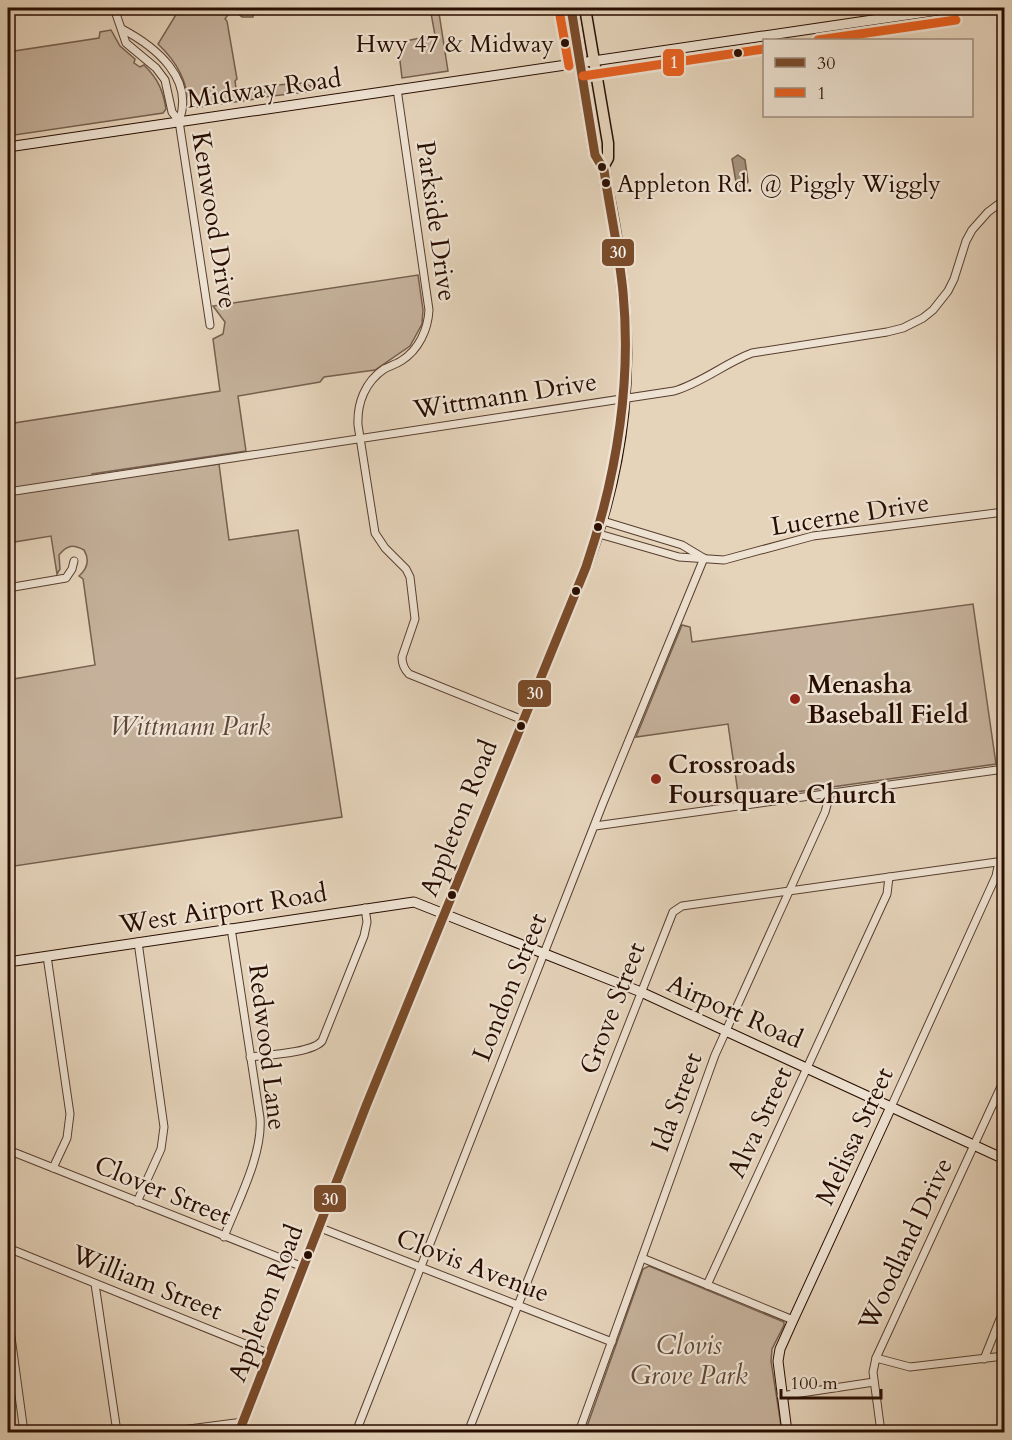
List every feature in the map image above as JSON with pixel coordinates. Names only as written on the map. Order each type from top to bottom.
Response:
[{"type":"main road","name":"Appleton Road","points":[[241,1427],[318,1227],[598,534],[617,465],[625,398],[627,346],[624,291],[614,221],[603,167],[595,155],[571,8]]},
{"type":"main road","name":"Appleton Road","points":[[585,8],[608,142],[608,158],[603,167]]},
{"type":"street","points":[[114,8],[126,43],[156,68],[165,80],[172,112],[179,121]]},
{"type":"street","name":"Midway Road","points":[[8,147],[954,8]]},
{"type":"street","points":[[122,29],[170,64],[181,92],[183,110],[179,121]]},
{"type":"street","name":"Parkside Drive","points":[[397,89],[429,301],[429,318],[416,346],[402,360],[376,376],[365,391],[358,411],[375,533],[385,548],[406,569],[410,577],[416,619],[402,657],[403,666],[409,674],[523,720]]},
{"type":"street","name":"Kenwood Drive","points":[[179,121],[210,325]]},
{"type":"street","name":"Wittmann Drive","points":[[8,492],[654,394],[685,388],[735,360],[758,351],[887,332],[923,318],[941,301],[954,279],[962,252],[972,230],[988,212],[1005,200]]},
{"type":"street","name":"Lucerne Drive","points":[[598,534],[679,557],[717,560],[734,558],[813,536],[1005,512]]},
{"type":"street","name":"Lucerne Drive","points":[[603,521],[682,545],[704,558]]},
{"type":"street","name":"London Street","points":[[357,1432],[595,826],[704,558]]},
{"type":"street","points":[[8,588],[66,578],[74,561]]},
{"type":"street","points":[[595,826],[1005,769]]},
{"type":"street","name":"Ida Street","points":[[579,1432],[725,1030],[825,812],[830,794]]},
{"type":"street","name":"Grove Street","points":[[468,1432],[670,916],[675,909],[682,906],[1002,861]]},
{"type":"street","name":"Melissa Street","points":[[787,1432],[778,1355],[1002,861]]},
{"type":"street","name":"Alva Street","points":[[707,1285],[887,894],[889,877]]},
{"type":"street","name":"West Airport Road","points":[[8,962],[414,902],[444,913]]},
{"type":"street","points":[[250,1057],[319,1045],[364,936],[367,922],[365,908]]},
{"type":"street","name":"Airport Road","points":[[444,913],[641,992],[1005,1159]]},
{"type":"street","name":"Redwood Lane","points":[[224,1237],[259,1142],[260,1118],[231,928]]},
{"type":"street","points":[[137,1202],[161,1149],[165,1133],[138,942]]},
{"type":"street","points":[[46,956],[70,1114],[67,1138],[53,1168]]},
{"type":"street","name":"Woodland Drive","points":[[881,1432],[874,1382],[873,1367],[876,1358],[1005,1080]]},
{"type":"street","name":"Clover Street","points":[[8,1150],[303,1268]]},
{"type":"street","name":"Clovis Avenue","points":[[318,1227],[612,1342]]},
{"type":"street","name":"William Street","points":[[8,1248],[270,1354]]},
{"type":"street","points":[[642,1258],[792,1320]]},
{"type":"street","points":[[95,1284],[117,1432]]},
{"type":"street","points":[[984,1359],[1005,1309]]},
{"type":"street","points":[[8,1315],[24,1432]]},
{"type":"street","points":[[876,1358],[910,1367],[1005,1356]]},
{"type":"street","points":[[781,1396],[874,1382]]},
{"type":"street","points":[[166,1432],[241,1427]]},
{"type":"green space","points":[[180,8],[254,8],[253,17],[242,17],[232,9],[225,19],[237,79],[236,88],[262,86],[263,98],[190,107],[180,72],[158,44]]},
{"type":"green space","points":[[430,8],[440,8],[448,71],[402,78],[400,61],[406,41],[435,35]]},
{"type":"green space","points":[[111,30],[120,46],[135,59],[134,63],[140,67],[144,65],[153,75],[165,102],[166,109],[163,113],[8,136],[8,52],[99,38],[100,32]]},
{"type":"green space","points":[[304,83],[312,87],[313,91],[265,97],[263,86]]},
{"type":"green space","name":"Wittmann Park","points":[[418,275],[423,310],[422,324],[410,346],[375,370],[324,377],[320,382],[238,396],[246,451],[92,474],[93,482],[219,464],[229,540],[298,530],[342,817],[8,867],[8,680],[95,665],[83,579],[79,576],[87,564],[84,550],[73,546],[65,549],[59,555],[60,569],[57,574],[51,536],[8,543],[8,424],[220,391],[213,339],[223,334],[225,322],[213,306]]},
{"type":"green space","points":[[973,604],[996,764],[739,800],[728,724],[636,737],[682,625],[690,627],[692,642]]},
{"type":"green space","name":"Clovis Grove Park","points":[[649,1266],[784,1322],[772,1349],[771,1361],[782,1432],[585,1432],[643,1269]]},
{"type":"shaded area","points":[[738,155],[745,160],[748,182],[740,186],[736,182],[732,159]]},
{"type":"transit line","name":"30","points":[[239,1432],[366,1106],[586,567],[606,500],[623,397],[625,363],[623,292],[604,170],[595,155],[571,8]]},
{"type":"transit line","name":"1","points":[[559,10],[569,66]]},
{"type":"transit line","name":"1","points":[[825,39],[956,20]]},
{"type":"transit line","name":"1","points":[[583,76],[763,49]]},
{"type":"place","name":"Hwy 47 & Midway","points":[[565,43]]},
{"type":"place","name":"Appleton Rd. @ Piggly Wiggly","points":[[606,183]]},
{"type":"place","name":"Menasha Baseball Field","points":[[795,699]]},
{"type":"place","name":"Crossroads Foursquare Church","points":[[656,779]]}]
